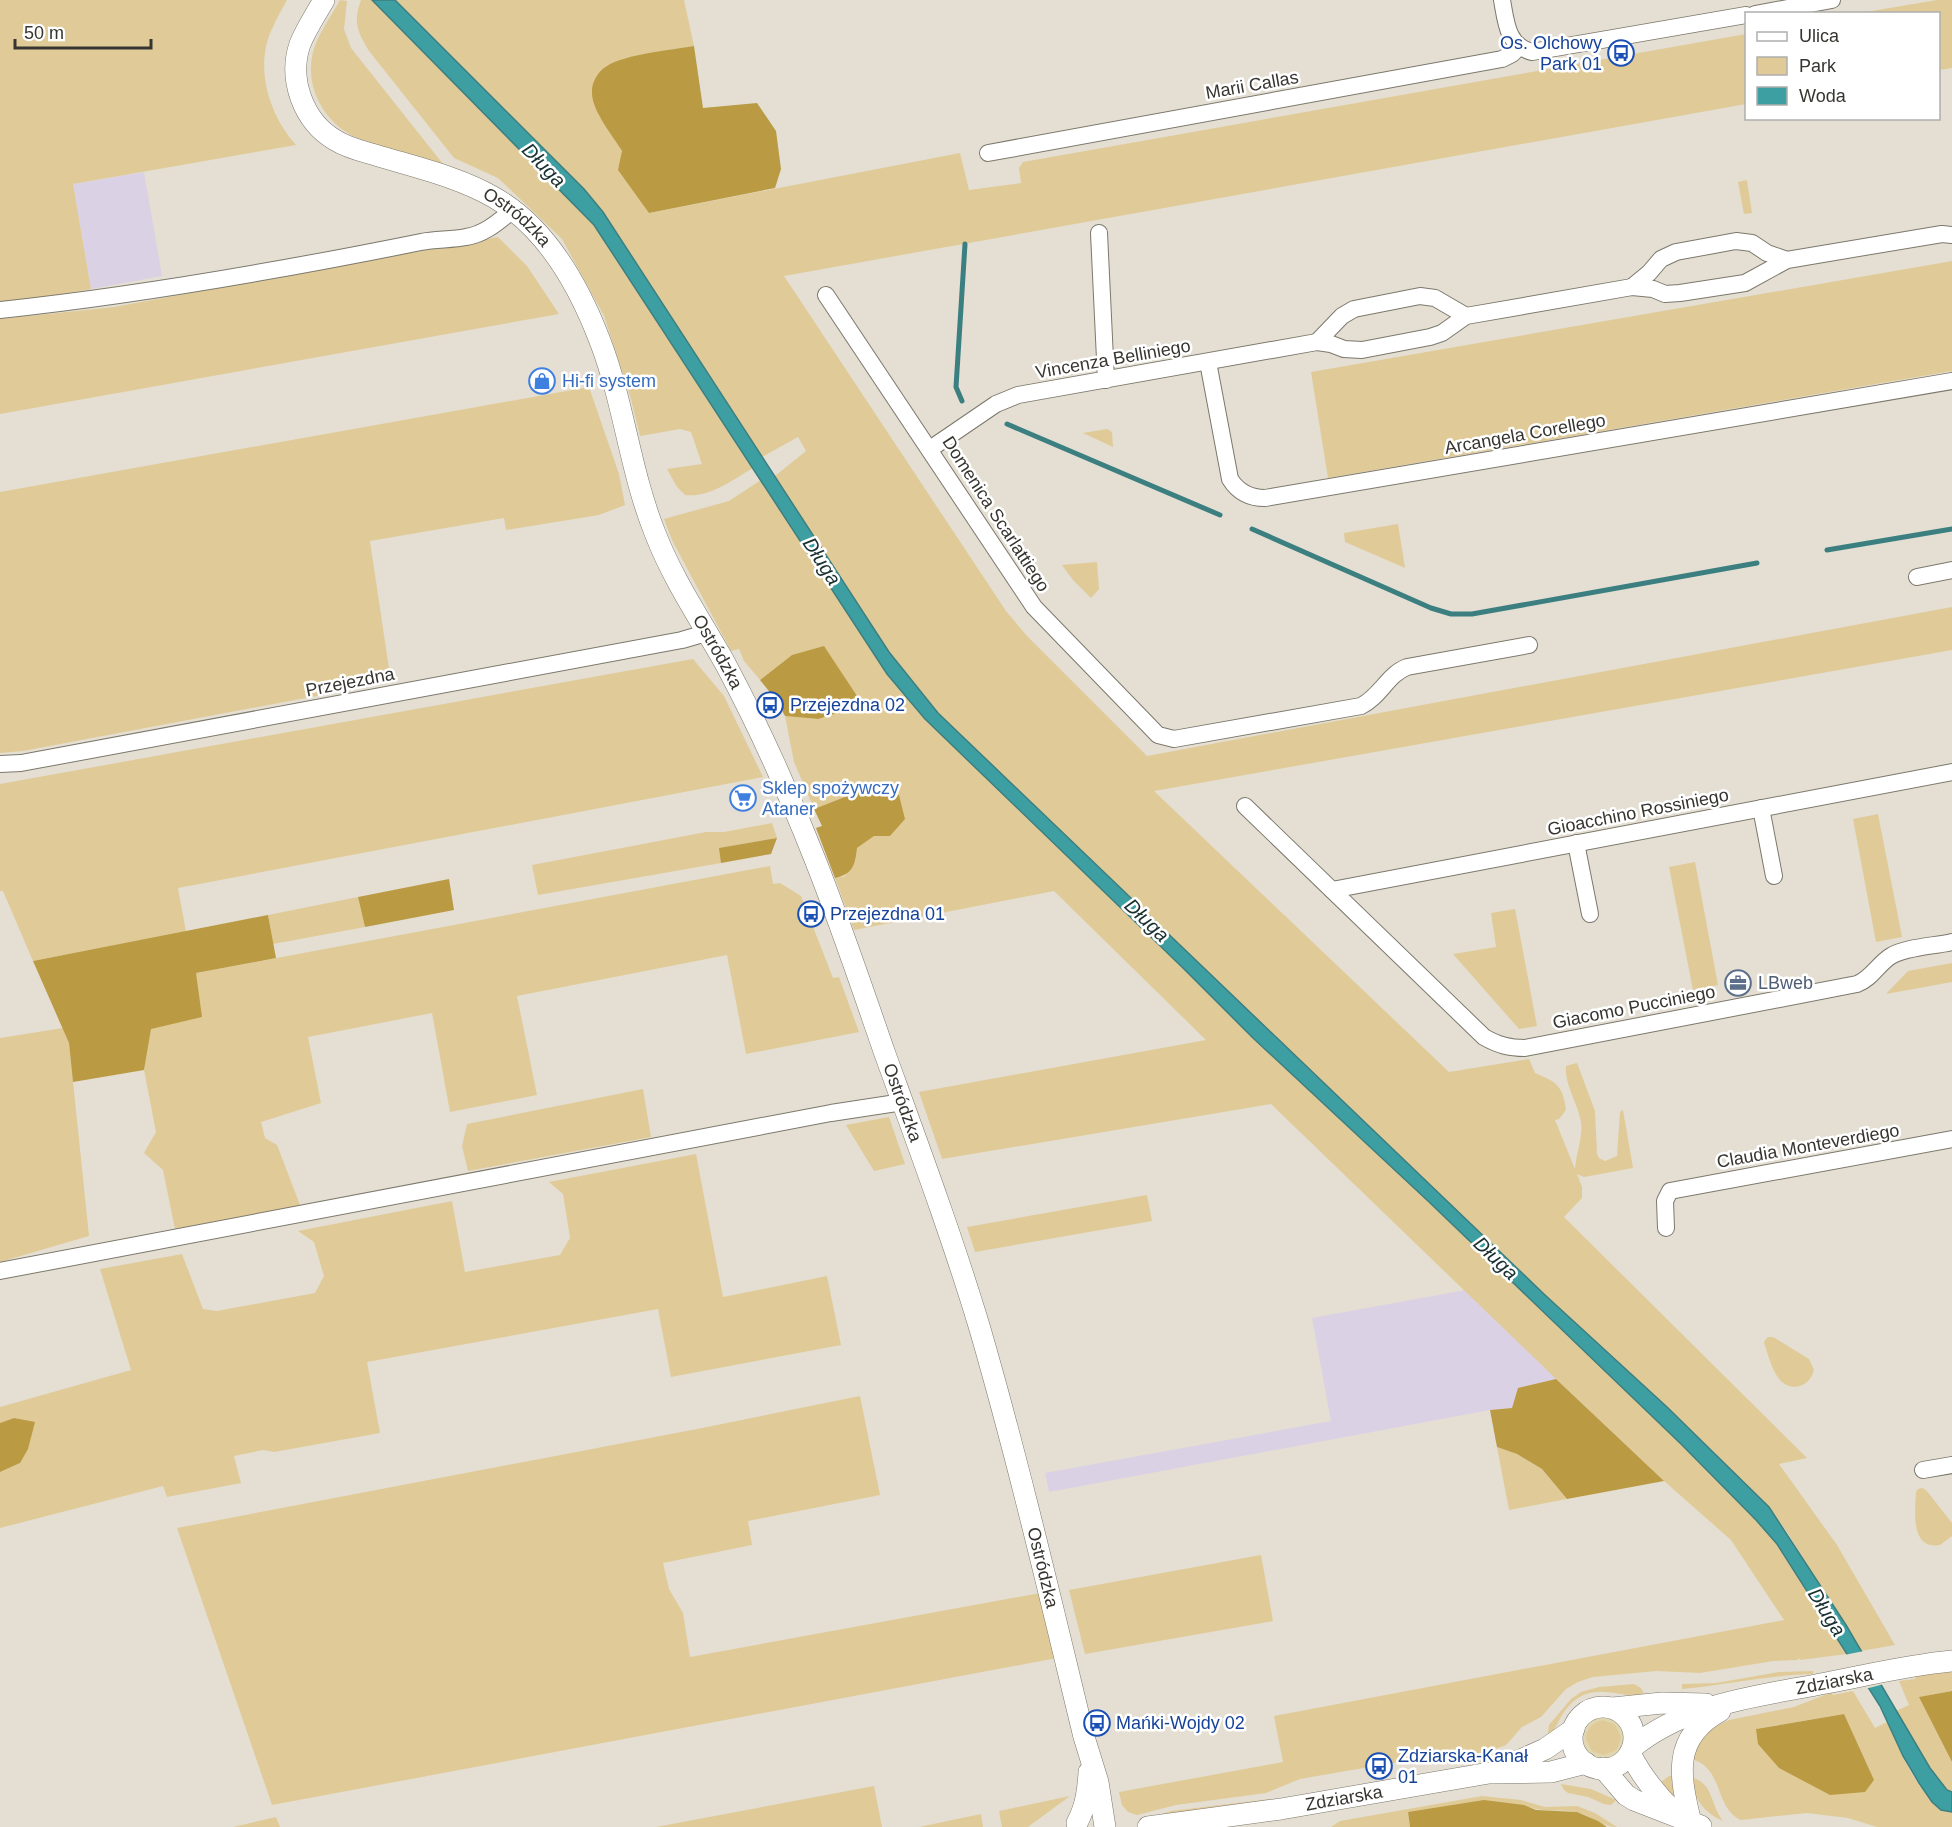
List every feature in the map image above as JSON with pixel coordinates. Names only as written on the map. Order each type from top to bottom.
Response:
[{"type":"street","name":"Ostródzka","points":[[324,0],[299,46],[296,63],[296,80],[305,108],[322,131],[337,142],[352,148],[440,175],[476,189],[494,197],[513,210],[551,249],[590,317],[607,362],[641,494],[655,533],[751,715],[800,822],[903,1102],[969,1294],[999,1398],[1090,1759],[1098,1782],[1103,1827]]},
{"type":"street","points":[[1502,0],[1509,34],[1526,49]]},
{"type":"street","points":[[1766,12],[1832,0]]},
{"type":"street","name":"Marii Callas","points":[[988,153],[1502,59],[1526,49],[1745,15]]},
{"type":"street","points":[[0,310],[200,282],[357,256],[423,242],[467,237],[490,229],[513,210]]},
{"type":"street","name":"Vincenza Belliniego","points":[[930,449],[1006,399],[1317,342],[1344,349],[1362,350],[1431,337],[1442,333],[1466,316],[1632,287],[1653,289],[1665,294],[1745,283],[1787,260],[1949,231]]},
{"type":"street","points":[[1099,233],[1106,380]]},
{"type":"street","points":[[1632,287],[1661,259],[1676,252],[1736,241],[1752,243],[1767,254],[1787,260]]},
{"type":"street","name":"Domenica Scarlattiego","points":[[826,295],[1034,608],[1158,735],[1174,739],[1361,706],[1372,701],[1395,672],[1407,667],[1528,645]]},
{"type":"street","points":[[1317,342],[1342,315],[1354,309],[1420,296],[1434,298],[1466,316]]},
{"type":"street","name":"Arcangela Corellego","points":[[1208,362],[1230,479],[1234,485],[1249,496],[1265,498],[1952,381]]},
{"type":"street","points":[[1917,577],[1952,570]]},
{"type":"street","name":"Przejezdna","points":[[0,764],[21,763],[682,640],[706,633]]},
{"type":"street","name":"Gioacchino Rossiniego","points":[[1332,890],[1952,772]]},
{"type":"street","name":"Giacomo Pucciniego","points":[[1245,806],[1484,1037],[1497,1045],[1511,1048],[1526,1048],[1857,984],[1864,981],[1895,954],[1952,942]]},
{"type":"street","points":[[1761,808],[1774,876]]},
{"type":"street","points":[[1576,843],[1590,914]]},
{"type":"street","points":[[0,1271],[831,1113],[903,1102]]},
{"type":"street","name":"Claudia Monteverdiego","points":[[1666,1228],[1665,1201],[1670,1191],[1952,1139]]},
{"type":"street","points":[[1923,1470],[1952,1465]]},
{"type":"street","name":"Zdziarska","points":[[1632,1750],[1667,1723],[1729,1702],[1891,1670],[1952,1661]]},
{"type":"street","points":[[1691,1822],[1681,1774],[1687,1745],[1699,1726],[1729,1702]]},
{"type":"street","name":"Zdziarska","points":[[1613,1708],[1729,1702]]},
{"type":"street","points":[[1626,1795],[1595,1766],[1579,1757],[1574,1748],[1572,1738],[1574,1729],[1578,1720],[1585,1713],[1604,1707],[1613,1708],[1628,1719],[1633,1728],[1632,1750],[1638,1769],[1655,1793],[1691,1822]]},
{"type":"street","name":"Zdziarska","points":[[1489,1773],[1545,1749],[1574,1729]]},
{"type":"street","points":[[1595,1766],[1619,1764],[1632,1750]]},
{"type":"street","name":"Ostródzka","points":[[1070,1825],[1083,1812],[1087,1796],[1090,1759]]},
{"type":"street","name":"Zdziarska","points":[[1149,1827],[1192,1824],[1489,1773],[1551,1772],[1595,1766]]},
{"type":"street","points":[[1551,1772],[1588,1780],[1691,1822]]},
{"type":"street","points":[[1070,1825],[1087,1822],[1103,1827]]},
{"type":"shaded area","points":[[694,46],[703,108],[757,103],[776,131],[781,169],[775,188],[649,213],[618,170],[622,151],[595,108],[593,85],[601,71],[625,58]]},
{"type":"shaded area","points":[[144,172],[162,276],[91,289],[73,184]]},
{"type":"shaded area","points":[[824,646],[863,705],[818,719],[785,716],[777,701],[760,680],[792,655]]},
{"type":"shaded area","points":[[860,791],[899,795],[905,819],[890,836],[874,836],[857,848],[852,868],[846,874],[835,878],[816,828],[822,826],[814,809]]},
{"type":"shaded area","points":[[777,838],[771,854],[721,863],[719,848]]},
{"type":"shaded area","points":[[449,879],[454,910],[365,927],[358,897]]},
{"type":"shaded area","points":[[268,915],[276,958],[196,973],[202,1017],[151,1029],[144,1070],[73,1082],[69,1043],[33,961]]},
{"type":"shaded area","points":[[1466,1290],[1556,1379],[1518,1388],[1512,1408],[1490,1410],[1049,1492],[1045,1473],[1331,1421],[1312,1318]]},
{"type":"shaded area","points":[[1556,1379],[1664,1481],[1567,1499],[1542,1469],[1517,1454],[1497,1447],[1490,1410],[1512,1408],[1518,1388]]},
{"type":"shaded area","points":[[14,1418],[35,1422],[28,1449],[20,1463],[0,1472],[0,1423]]},
{"type":"shaded area","points":[[1952,1691],[1952,1762],[1919,1697]]},
{"type":"shaded area","points":[[1844,1714],[1874,1780],[1865,1792],[1830,1795],[1779,1768],[1758,1744],[1756,1729]]},
{"type":"shaded area","points":[[1484,1800],[1524,1805],[1536,1810],[1577,1812],[1607,1827],[1410,1827],[1408,1812]]},
{"type":"green space","points":[[0,0],[287,0],[274,25],[264,59],[267,90],[272,105],[278,120],[296,145],[73,184],[91,289],[0,305]]},
{"type":"green space","points":[[340,0],[347,1],[344,29],[351,48],[443,164],[355,137],[335,123],[320,104],[312,81],[312,57],[320,35]]},
{"type":"green space","points":[[361,0],[372,0],[594,225],[753,468],[703,494],[685,495],[677,487],[667,469],[702,464],[691,432],[680,429],[640,436],[631,399],[604,316],[562,239],[498,178],[454,158],[369,51],[357,21]]},
{"type":"green space","points":[[396,0],[684,0],[694,46],[631,57],[599,115],[622,151],[649,213],[960,153],[969,190],[1021,183],[1019,168],[1023,162],[1745,34],[1745,104],[784,276],[1006,611],[1027,636],[1147,756],[1952,607],[1952,650],[1154,791],[1449,1072],[1529,1059],[1535,1073],[1554,1082],[1561,1090],[1566,1110],[1559,1119],[1555,1120],[1575,1169],[1581,1122],[1567,1080],[1566,1066],[1577,1063],[1595,1111],[1597,1154],[1605,1161],[1617,1156],[1620,1112],[1623,1110],[1633,1168],[1584,1177],[1577,1174],[1582,1187],[1582,1198],[1564,1217],[1807,1458],[1779,1464],[1837,1545],[1895,1645],[1861,1651],[1787,1532],[1768,1507],[1667,1407],[1545,1295],[938,713],[889,652],[775,476],[806,451],[798,437],[762,457],[603,212],[584,189]]},
{"type":"green space","points":[[1937,0],[1952,0],[1952,68],[1940,70],[1940,12],[1866,12]]},
{"type":"green space","points":[[1747,180],[1752,213],[1744,214],[1738,182]]},
{"type":"green space","points":[[498,237],[527,266],[559,314],[0,414],[0,319],[114,307]]},
{"type":"green space","points":[[1952,261],[1952,371],[1328,478],[1311,372]]},
{"type":"green space","points":[[589,387],[619,474],[625,505],[599,515],[506,530],[504,518],[370,541],[391,682],[23,751],[0,753],[0,492]]},
{"type":"green space","points":[[1107,429],[1112,432],[1113,447],[1083,433]]},
{"type":"green space","points":[[761,480],[887,674],[925,719],[1253,1038],[1428,1201],[1681,1444],[1756,1520],[1777,1544],[1847,1654],[1773,1661],[1700,1673],[1656,1671],[1593,1677],[1566,1689],[1541,1717],[1522,1727],[1506,1745],[1490,1751],[1449,1759],[1410,1760],[1300,1779],[1266,1793],[1176,1805],[1137,1815],[1128,1812],[1122,1805],[1119,1792],[1283,1762],[1274,1716],[1784,1620],[1731,1540],[1664,1481],[1556,1379],[1271,1104],[942,1159],[919,1092],[1206,1040],[1054,891],[854,930],[835,878],[845,876],[857,848],[874,836],[860,791],[814,809],[794,762],[785,716],[818,719],[792,655],[760,680],[744,661],[739,649],[731,651],[672,540],[664,519],[729,501]]},
{"type":"green space","points":[[1398,524],[1405,568],[1345,542],[1344,533]]},
{"type":"green space","points":[[1097,562],[1099,589],[1091,598],[1062,565]]},
{"type":"green space","points":[[693,659],[724,696],[763,777],[178,888],[186,932],[33,961],[3,891],[0,891],[0,784]]},
{"type":"green space","points":[[1878,814],[1902,937],[1876,942],[1853,819]]},
{"type":"green space","points":[[772,823],[777,838],[720,848],[721,863],[538,895],[532,865],[706,832],[724,832]]},
{"type":"green space","points":[[1695,862],[1718,985],[1693,990],[1669,867]]},
{"type":"green space","points":[[770,866],[773,884],[780,883],[801,896],[833,978],[839,977],[859,1032],[746,1054],[727,955],[517,996],[537,1095],[450,1112],[432,1013],[308,1037],[321,1103],[261,1122],[265,1138],[277,1145],[300,1205],[175,1229],[163,1170],[144,1153],[156,1132],[144,1070],[150,1029],[196,973]]},
{"type":"green space","points":[[358,897],[365,927],[273,944],[268,915]]},
{"type":"green space","points":[[1515,909],[1537,1026],[1519,1029],[1453,954],[1496,947],[1491,913]]},
{"type":"green space","points":[[1952,963],[1952,982],[1886,994],[1908,971]]},
{"type":"green space","points":[[63,1028],[69,1043],[89,1236],[0,1262],[0,1038]]},
{"type":"green space","points":[[643,1089],[651,1137],[468,1171],[462,1146],[467,1124]]},
{"type":"green space","points":[[889,1117],[905,1164],[874,1171],[846,1125]]},
{"type":"green space","points":[[696,1154],[723,1297],[827,1276],[841,1345],[671,1377],[658,1309],[367,1362],[380,1433],[274,1452],[263,1450],[234,1456],[241,1483],[167,1497],[163,1486],[0,1528],[0,1472],[20,1463],[34,1423],[14,1418],[0,1423],[0,1407],[131,1370],[100,1269],[182,1254],[203,1309],[217,1311],[315,1293],[324,1276],[314,1242],[298,1231],[452,1201],[465,1272],[560,1255],[570,1238],[563,1194],[549,1182]]},
{"type":"green space","points":[[1147,1195],[1152,1221],[975,1252],[967,1227]]},
{"type":"green space","points":[[1768,1337],[1773,1337],[1809,1359],[1814,1370],[1808,1381],[1803,1385],[1792,1387],[1777,1376],[1764,1343]]},
{"type":"green space","points":[[860,1396],[880,1495],[748,1521],[752,1545],[663,1563],[669,1589],[683,1613],[690,1657],[1040,1593],[1057,1658],[272,1805],[177,1528]]},
{"type":"green space","points":[[1497,1447],[1517,1454],[1542,1469],[1567,1499],[1509,1510]]},
{"type":"green space","points":[[1922,1488],[1952,1523],[1952,1536],[1940,1545],[1923,1542],[1916,1528],[1916,1492]]},
{"type":"green space","points":[[1261,1555],[1273,1621],[1085,1654],[1069,1590]]},
{"type":"green space","points":[[1952,1670],[1952,1691],[1920,1697],[1952,1762],[1952,1792],[1937,1779],[1929,1768],[1896,1711],[1909,1705],[1899,1681],[1915,1679],[1915,1675]]},
{"type":"green space","points":[[1813,1671],[1813,1674],[1682,1689],[1682,1684],[1716,1683],[1779,1672]]},
{"type":"green space","points":[[1634,1684],[1641,1688],[1645,1696],[1604,1692],[1585,1694],[1576,1699],[1562,1714],[1550,1736],[1548,1733],[1549,1725],[1571,1699],[1581,1692],[1599,1687]]},
{"type":"green space","points":[[1853,1691],[1875,1728],[1887,1722],[1921,1788],[1930,1799],[1952,1812],[1952,1827],[1877,1827],[1848,1818],[1807,1813],[1741,1820],[1726,1807],[1709,1770],[1702,1763],[1691,1759],[1702,1737],[1716,1726],[1729,1720],[1794,1707],[1832,1692],[1833,1695]],"holes":[[[1843,1714],[1853,1737],[1756,1729]]]},
{"type":"green space","points":[[1603,1720],[1615,1726],[1621,1738],[1615,1750],[1603,1756],[1591,1750],[1585,1738],[1591,1726]]},
{"type":"green space","points":[[1669,1776],[1673,1776],[1675,1799],[1657,1785]]},
{"type":"green space","points":[[1689,1777],[1697,1779],[1707,1788],[1723,1821],[1700,1804]]},
{"type":"green space","points":[[1561,1784],[1591,1789],[1616,1800],[1611,1805],[1604,1804],[1588,1797],[1568,1793]]},
{"type":"green space","points":[[874,1786],[882,1827],[656,1827]]},
{"type":"green space","points":[[1070,1796],[1028,1827],[1002,1827],[999,1811]]},
{"type":"green space","points":[[1482,1796],[1521,1800],[1545,1807],[1577,1806],[1595,1813],[1617,1827],[1606,1825],[1576,1812],[1544,1810],[1524,1805],[1408,1812],[1410,1827],[1331,1827],[1340,1821]]},
{"type":"green space","points":[[1270,1799],[1263,1801],[1150,1818],[1171,1811]]},
{"type":"green space","points":[[981,1814],[983,1827],[919,1827]]},
{"type":"green space","points":[[276,1817],[280,1827],[233,1827]]},
{"type":"sand","points":[[1602,1713],[1615,1717],[1624,1724],[1626,1741],[1624,1748],[1615,1759],[1604,1763],[1594,1760],[1585,1752],[1580,1742],[1580,1730],[1587,1720]],"holes":[[[1602,1720],[1615,1724],[1621,1737],[1617,1750],[1604,1755],[1592,1751],[1586,1739],[1591,1726]]]},
{"type":"water","name":"Długa","points":[[372,0],[395,0],[584,189],[603,212],[889,652],[938,713],[1545,1295],[1667,1407],[1769,1507],[1846,1625],[1930,1768],[1947,1790],[1952,1792],[1952,1812],[1941,1810],[1932,1802],[1919,1783],[1903,1756],[1880,1706],[1777,1544],[1756,1520],[1681,1444],[1428,1201],[1253,1038],[925,719],[887,674],[594,225]]},
{"type":"pier","points":[[1864,1651],[1884,1684],[1865,1689],[1844,1655]]},
{"type":"waterway","points":[[962,401],[956,387],[965,244]]},
{"type":"waterway","points":[[1007,424],[1220,515]]},
{"type":"waterway","points":[[1252,529],[1431,608],[1451,614],[1472,614],[1757,563]]},
{"type":"waterway","points":[[1827,550],[1952,529]]},
{"type":"place","name":"Os. Olchowy Park 01","points":[[1621,53]]},
{"type":"place","name":"Hi-fi system","points":[[542,381]]},
{"type":"place","name":"Przejezdna 02","points":[[770,705]]},
{"type":"place","name":"Sklep spożywczy Ataner","points":[[743,798]]},
{"type":"place","name":"Przejezdna 01","points":[[811,914]]},
{"type":"place","name":"LBweb","points":[[1738,983]]},
{"type":"place","name":"Mańki-Wojdy 02","points":[[1097,1723]]},
{"type":"place","name":"Zdziarska-Kanał 01","points":[[1379,1766]]}]
